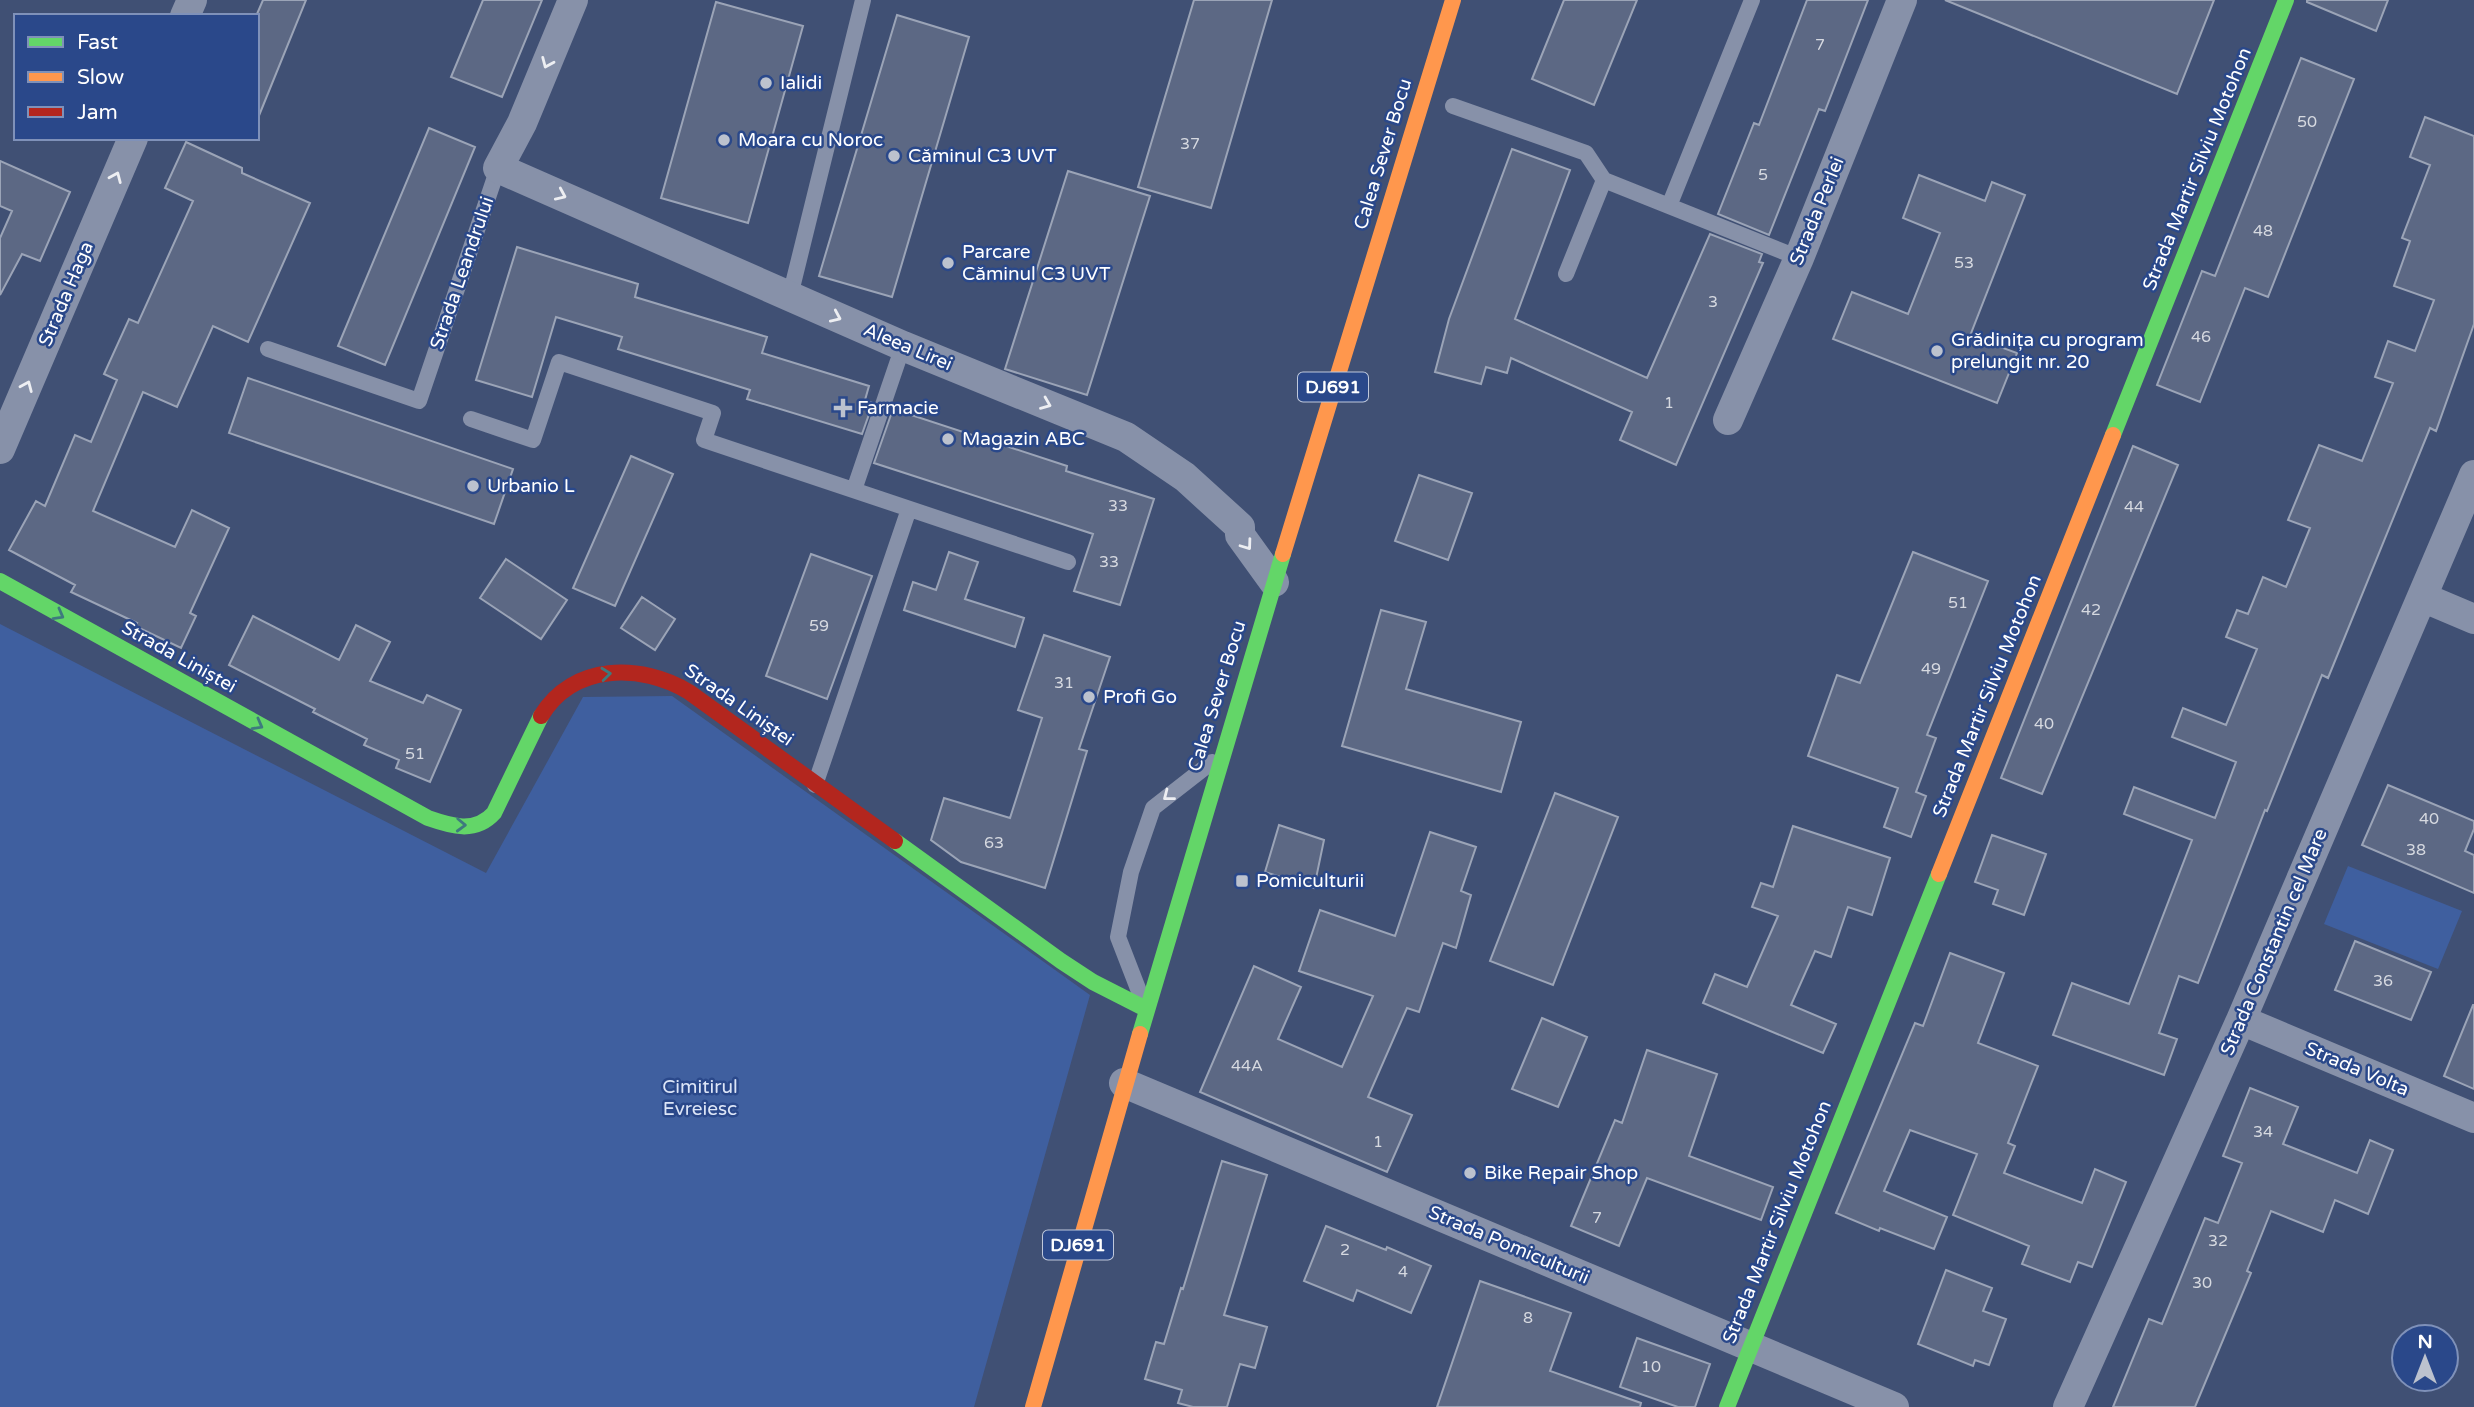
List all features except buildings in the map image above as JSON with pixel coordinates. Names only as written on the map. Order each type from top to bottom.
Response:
[{"type":"street","name":"Strada Leandrului","points":[[498,167],[522,123],[573,0]]},
{"type":"street","name":"Calea Sever Bocu","points":[[1033,1407],[1124,1083],[1222,754],[1453,0]]},
{"type":"street","name":"Strada Perlei","points":[[1728,420],[1799,258],[1902,0]]},
{"type":"street","name":"Strada Martir Silviu Motohon","points":[[1727,1407],[2286,0]]},
{"type":"street","name":"Strada Haga","points":[[0,449],[132,140]]},
{"type":"street","name":"Aleea Lirei","points":[[498,167],[903,346],[1126,437],[1185,477],[1240,527],[1240,535],[1274,582]]},
{"type":"street","name":"Strada Constantin cel Mare","points":[[2068,1407],[2241,1020],[2474,475]]},
{"type":"street","name":"Strada Liniștei","points":[[0,581],[403,804],[447,825],[465,828],[480,824],[497,809],[544,709],[559,691],[578,679],[601,673],[632,672],[675,682],[1060,961],[1093,982],[1146,1009]]},
{"type":"street","points":[[2422,597],[2474,619]]},
{"type":"street","name":"Strada Volta","points":[[2241,1020],[2474,1118]]},
{"type":"street","name":"Strada Pomiculturii","points":[[1124,1083],[1894,1407]]},
{"type":"lane","points":[[790,296],[863,0]]},
{"type":"lane","points":[[1669,206],[1752,0]]},
{"type":"lane","points":[[1453,106],[1586,153],[1604,180],[1799,258]]},
{"type":"lane","name":"Strada Leandrului","points":[[268,349],[419,401],[498,167]]},
{"type":"lane","points":[[1566,274],[1604,180]]},
{"type":"lane","points":[[854,490],[903,346]]},
{"type":"lane","points":[[471,419],[533,440],[559,362],[713,413],[704,440],[1068,562]]},
{"type":"lane","points":[[815,785],[909,509]]},
{"type":"lane","points":[[1146,1009],[1118,937],[1131,872],[1153,808],[1222,754]]},
{"type":"green space","name":"Cimitirul Evreiesc","points":[[0,624],[486,873],[583,697],[672,696],[1090,995],[974,1407],[0,1407]]},
{"type":"green space","points":[[2348,866],[2462,911],[2438,969],[2324,924]]},
{"type":"traffic: fast","points":[[2113,435],[2286,0]]},
{"type":"traffic: fast","points":[[1140,1034],[1283,554]]},
{"type":"traffic: fast","points":[[0,581],[428,818],[445,824],[471,826],[487,820],[494,813],[541,716]]},
{"type":"traffic: fast","points":[[895,841],[1061,961],[1093,982],[1146,1009]]},
{"type":"traffic: fast","points":[[1727,1407],[1939,874]]},
{"type":"traffic: slow","points":[[1283,554],[1453,0]]},
{"type":"traffic: slow","points":[[1939,874],[2113,435]]},
{"type":"traffic: slow","points":[[1033,1407],[1140,1034]]},
{"type":"traffic: jam","points":[[541,716],[555,699],[571,686],[589,677],[630,673],[670,683],[689,692],[895,841]]},
{"type":"place","name":"Ialidi","points":[[766,83]]},
{"type":"place","name":"Moara cu Noroc","points":[[724,140]]},
{"type":"place","name":"Căminul C3 UVT","points":[[894,156]]},
{"type":"place","name":"Parcare Căminul C3 UVT","points":[[948,263]]},
{"type":"place","name":"Grădinița cu program prelungit nr. 20","points":[[1937,351]]},
{"type":"place","name":"Farmacie","points":[[843,408]]},
{"type":"place","name":"Magazin ABC","points":[[948,439]]},
{"type":"place","name":"Urbanio L","points":[[473,486]]},
{"type":"place","name":"Profi Go","points":[[1089,697]]},
{"type":"place","name":"Pomiculturii","points":[[1242,881]]},
{"type":"place","name":"Bike Repair Shop","points":[[1470,1173]]}]
